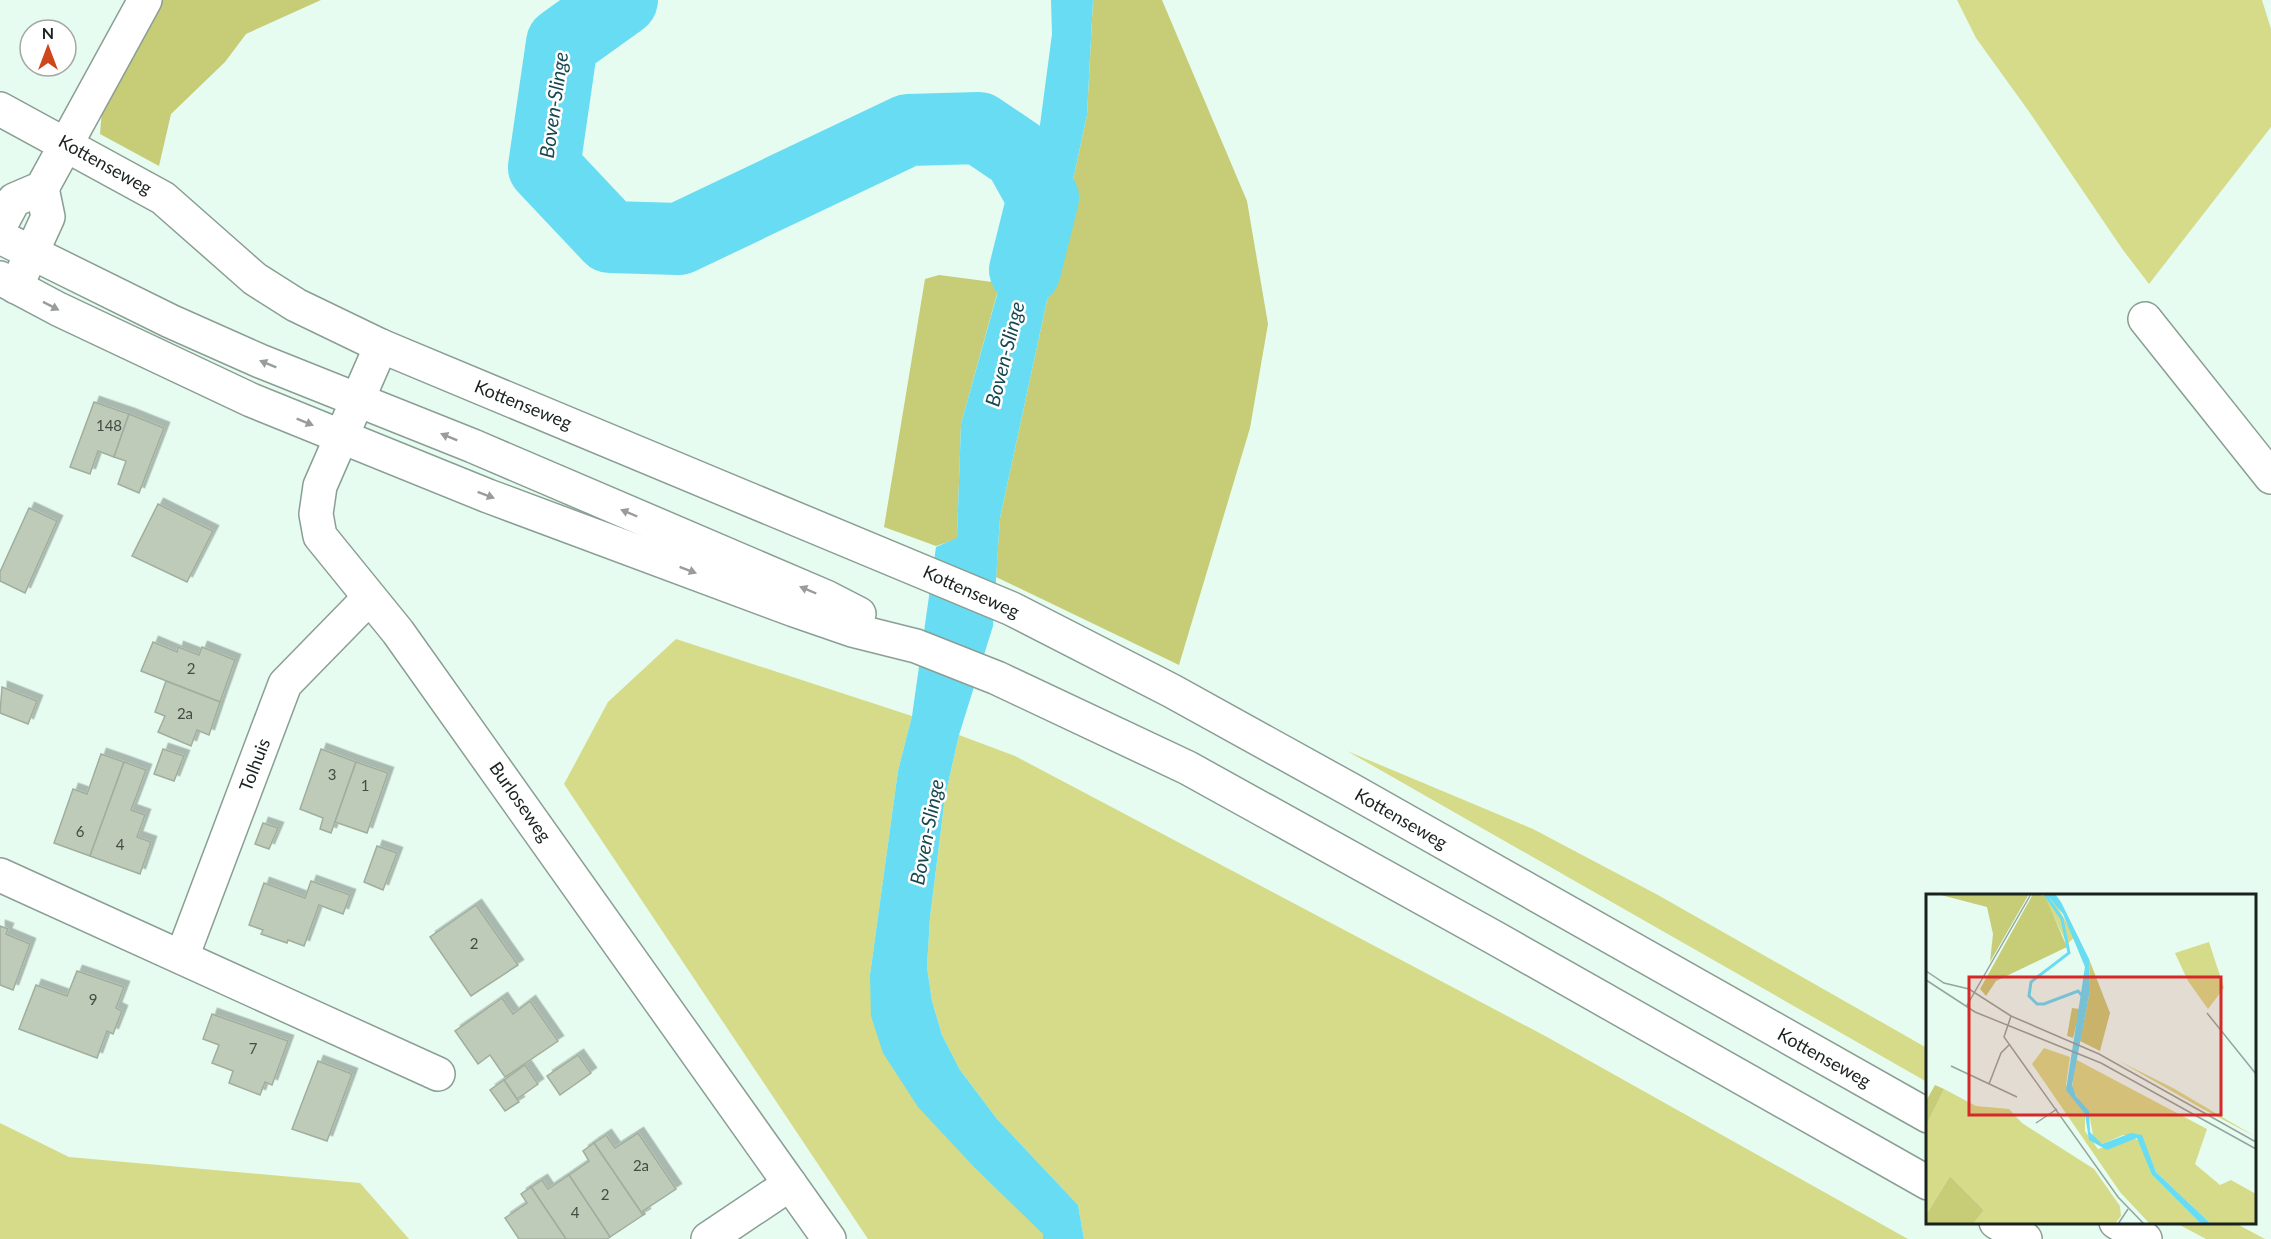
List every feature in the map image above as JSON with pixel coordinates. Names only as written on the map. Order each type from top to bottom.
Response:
[{"type":"street","points":[[0,225],[14,200],[42,188],[145,0]]},
{"type":"street","name":"Kottenseweg","points":[[0,109],[163,198],[255,279],[296,305],[381,346],[1012,609],[1173,691],[1926,1115]]},
{"type":"street","points":[[42,188],[48,218],[33,254],[8,283],[251,400],[488,496],[794,610],[852,630],[916,646]]},
{"type":"street","points":[[0,237],[180,325],[826,597],[916,646],[997,678],[1188,768],[1496,938],[1926,1182]]},
{"type":"street","points":[[2145,319],[2271,477]]},
{"type":"street","name":"Burloseweg","points":[[381,346],[320,486],[316,514],[320,536],[398,632],[829,1239]]},
{"type":"street","name":"Tolhuis","points":[[182,957],[285,684],[369,598]]},
{"type":"street","points":[[0,875],[438,1074]]},
{"type":"street","points":[[708,1239],[790,1184]]},
{"type":"street","points":[[1999,1224],[2025,1239]]},
{"type":"street","points":[[2119,1224],[2145,1239]]},
{"type":"green space","points":[[162,0],[321,0],[246,34],[225,62],[171,114],[159,166],[100,134],[102,109]]},
{"type":"green space","points":[[1093,0],[1162,0],[1247,201],[1268,324],[1250,428],[1179,665],[996,577],[1000,518],[1087,115]]},
{"type":"green space","points":[[1957,0],[2262,0],[2271,29],[2271,127],[2149,284],[1976,38]]},
{"type":"green space","points":[[939,275],[1000,283],[961,424],[957,539],[936,546],[884,527],[925,279]]},
{"type":"green space","points":[[676,639],[912,716],[898,771],[870,975],[1043,1234],[1043,1239],[868,1239],[564,784],[608,702]]},
{"type":"green space","points":[[959,735],[1015,756],[1547,1037],[1908,1239],[1084,1239],[1078,1205],[997,1119],[960,1070],[942,1035],[932,1001],[927,967],[930,917],[945,797]]},
{"type":"green space","points":[[1347,751],[1533,829],[1658,895],[1926,1047],[1926,1081]]},
{"type":"green space","points":[[0,1123],[69,1157],[360,1183],[409,1239],[0,1239]]},
{"type":"green space","points":[[2178,1224],[2237,1224],[2265,1239],[2206,1239]]},
{"type":"water","points":[[1051,0],[1093,0],[1087,115],[1000,518],[993,626],[959,735],[945,797],[930,917],[927,967],[932,1001],[942,1035],[960,1070],[997,1119],[1078,1205],[1084,1239],[1043,1239],[1043,1234],[975,1168],[918,1107],[883,1053],[871,1016],[870,975],[898,771],[912,716],[936,547],[957,538],[961,424],[1036,155],[1052,34]]},
{"type":"building","points":[[94,402],[129,414],[114,457],[98,451],[90,474],[70,467]]},
{"type":"building","points":[[129,414],[164,428],[139,493],[118,484],[126,461],[114,457]]},
{"type":"building","points":[[158,504],[213,531],[187,582],[132,556]]},
{"type":"building","points":[[29,508],[57,521],[25,593],[0,581],[0,572]]},
{"type":"building","points":[[153,642],[177,652],[178,647],[199,655],[202,647],[235,660],[220,702],[141,671]]},
{"type":"building","points":[[166,681],[220,702],[209,735],[197,730],[191,746],[158,732],[165,716],[155,712]]},
{"type":"building","points":[[2,687],[37,701],[28,724],[0,713]]},
{"type":"building","points":[[163,749],[184,756],[174,781],[154,774]]},
{"type":"building","points":[[321,749],[356,762],[331,833],[320,829],[323,818],[300,809]]},
{"type":"building","points":[[101,754],[124,762],[90,856],[54,843],[73,789],[87,794]]},
{"type":"building","points":[[124,762],[146,770],[131,810],[145,815],[137,837],[151,842],[140,874],[90,856]]},
{"type":"building","points":[[356,762],[388,773],[367,833],[335,822]]},
{"type":"building","points":[[263,823],[278,828],[269,849],[255,844]]},
{"type":"building","points":[[377,846],[397,853],[383,890],[364,882]]},
{"type":"building","points":[[311,881],[350,895],[343,914],[319,905],[304,946],[261,934],[263,930],[249,925],[264,883],[305,898]]},
{"type":"building","points":[[476,905],[518,965],[471,996],[430,937]]},
{"type":"building","points":[[0,926],[8,929],[6,934],[30,944],[13,990],[0,985]]},
{"type":"building","points":[[77,971],[124,987],[116,1008],[122,1011],[113,1034],[107,1031],[97,1058],[19,1029],[36,985],[67,996]]},
{"type":"building","points":[[502,998],[513,1014],[530,1001],[558,1041],[505,1077],[490,1055],[478,1064],[455,1031]]},
{"type":"building","points":[[212,1014],[288,1041],[272,1085],[265,1082],[260,1095],[229,1083],[233,1071],[212,1063],[219,1045],[203,1039]]},
{"type":"building","points":[[578,1055],[591,1073],[560,1095],[547,1076]]},
{"type":"building","points":[[318,1061],[352,1074],[327,1141],[292,1129]]},
{"type":"building","points":[[525,1065],[538,1084],[517,1099],[504,1080]]},
{"type":"building","points":[[504,1080],[519,1102],[505,1111],[490,1090]]},
{"type":"building","points":[[638,1133],[676,1189],[643,1211],[645,1214],[643,1215],[594,1143],[606,1135],[615,1148]]},
{"type":"building","points":[[594,1143],[643,1215],[610,1237],[569,1175],[589,1161],[583,1151]]},
{"type":"building","points":[[569,1175],[610,1237],[607,1239],[566,1239],[531,1187],[542,1180],[548,1189]]},
{"type":"building","points":[[531,1187],[566,1239],[519,1239],[505,1218],[527,1203],[521,1194]]},
{"type":"waterway","name":"Boven-Slinge","points":[[622,0],[562,43],[544,167],[610,237],[679,239],[908,130],[979,128],[1019,155],[1043,198],[1025,270]]}]
